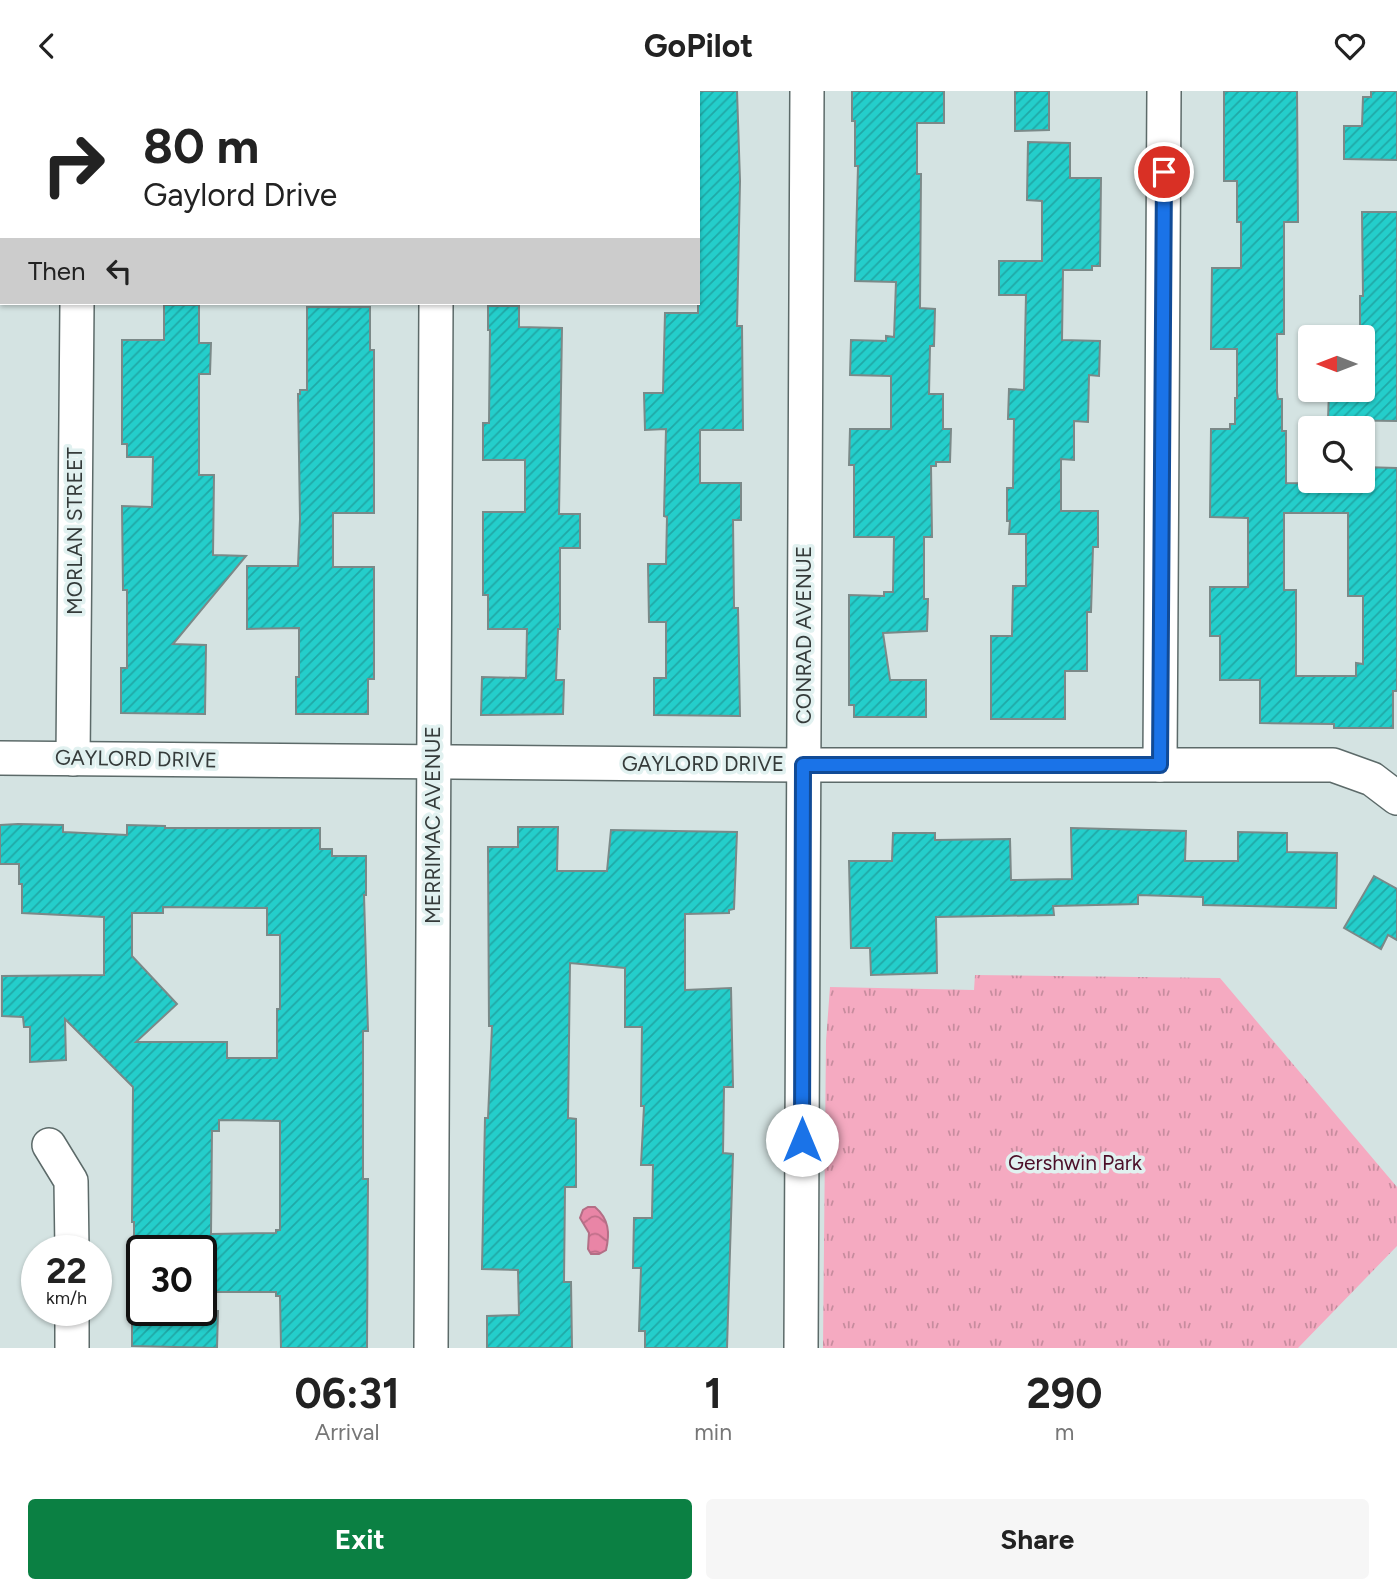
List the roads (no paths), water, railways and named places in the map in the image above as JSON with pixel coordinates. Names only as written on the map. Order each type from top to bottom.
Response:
[{"type":"street","name":"CONRAD AVENUE","points":[[801,1348],[807,91]]},
{"type":"street","points":[[1160,765],[1164,91]]},
{"type":"street","name":"MORLAN STREET","points":[[73,759],[77,305]]},
{"type":"street","name":"MERRIMAC AVENUE","points":[[430,1348],[436,305]]},
{"type":"street","name":"GAYLORD DRIVE","points":[[0,758],[803,765],[1333,765],[1372,779],[1397,797]]},
{"type":"street","points":[[49,1145],[71,1181],[72,1235]]},
{"type":"street","points":[[72,1326],[72,1348]]},
{"type":"water","points":[[595,1207],[600,1212],[607,1227],[606,1250],[599,1254],[591,1254],[588,1249],[589,1233],[580,1218],[583,1210]]},
{"type":"park label","name":"Gershwin Park","points":[[1075,1163]]}]
